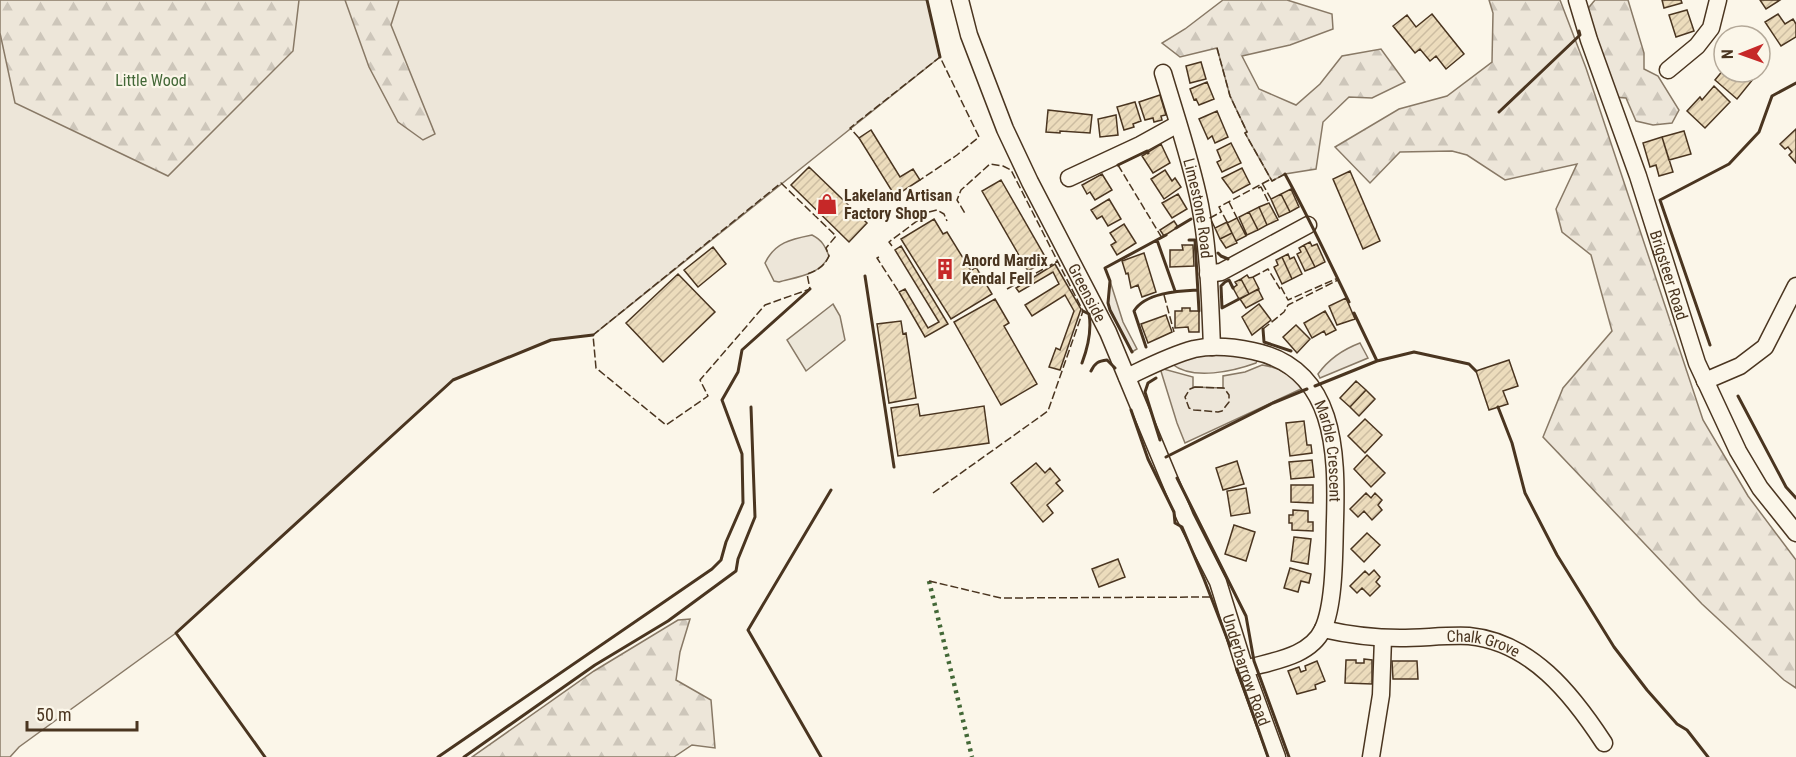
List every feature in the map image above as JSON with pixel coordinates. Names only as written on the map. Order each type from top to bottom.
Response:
[{"type":"street","name":"Greenside","points":[[960,0],[969,35],[1005,129],[1104,325],[1181,508],[1218,582]]},
{"type":"street","name":"Brigsteer Road","points":[[1576,0],[1638,176],[1697,363],[1738,451],[1760,488],[1796,533]]},
{"type":"street","points":[[1668,70],[1697,46],[1711,28],[1718,0]]},
{"type":"street","name":"Limestone Road","points":[[1163,73],[1191,166],[1200,206],[1208,273],[1212,347]]},
{"type":"street","points":[[1069,178],[1140,145],[1178,124]]},
{"type":"street","points":[[1208,273],[1221,272],[1308,225]]},
{"type":"street","points":[[1705,381],[1740,366],[1764,347],[1796,286]]},
{"type":"street","name":"Marble Crescent","points":[[1127,377],[1194,349],[1212,347],[1255,352],[1284,362],[1304,377],[1326,413],[1334,454],[1336,502],[1331,594],[1323,629],[1304,651],[1245,669]]},
{"type":"street","name":"Underbarrow Road","points":[[1218,582],[1245,669],[1277,757]]},
{"type":"street","name":"Chalk Grove","points":[[1323,629],[1353,636],[1383,638],[1469,636],[1507,646],[1533,662],[1560,684],[1582,708],[1604,743]]},
{"type":"street","points":[[1371,757],[1381,695],[1383,638]]},
{"type":"green space","points":[[0,0],[927,0],[940,57],[593,335],[551,340],[453,380],[176,633],[19,747],[10,757],[0,757]]},
{"type":"green space","name":"Little Wood","points":[[0,0],[299,0],[293,51],[168,176],[15,103],[0,33]]},
{"type":"green space","points":[[345,0],[399,0],[391,25],[435,134],[423,140],[398,122],[369,67]]},
{"type":"green space","points":[[1223,0],[1287,0],[1332,14],[1333,29],[1290,45],[1242,56],[1259,89],[1296,105],[1320,84],[1342,56],[1381,49],[1405,82],[1372,98],[1349,97],[1323,122],[1316,169],[1285,174],[1272,181],[1245,133],[1247,132],[1230,96],[1217,48],[1180,57],[1162,43],[1185,29]]},
{"type":"green space","points":[[1489,0],[1560,0],[1586,68],[1703,420],[1748,496],[1796,560],[1796,688],[1784,680],[1702,604],[1543,437],[1563,388],[1612,331],[1591,255],[1562,232],[1556,209],[1577,164],[1505,180],[1467,155],[1452,151],[1400,152],[1370,183],[1335,147],[1399,109],[1447,96],[1492,62],[1493,13]]},
{"type":"green space","points":[[1595,0],[1628,0],[1644,53],[1644,69],[1658,76],[1679,110],[1672,123],[1653,125],[1636,121],[1626,98],[1614,97],[1585,12]]},
{"type":"green space","points":[[812,235],[821,241],[826,249],[829,256],[825,262],[807,274],[779,282],[774,281],[765,263],[769,256],[785,243]]},
{"type":"green space","points":[[1110,281],[1123,322],[1137,349],[1132,352],[1110,310],[1108,303]]},
{"type":"green space","points":[[1360,343],[1368,358],[1320,378],[1318,374],[1331,360]]},
{"type":"green space","points":[[1222,353],[1258,359],[1256,363],[1247,366],[1214,373],[1191,372],[1172,364],[1193,357]]},
{"type":"green space","points":[[1262,365],[1284,372],[1301,389],[1185,443],[1160,368],[1193,377],[1193,387],[1223,388],[1223,376],[1245,372]]},
{"type":"green space","points":[[690,619],[680,652],[676,680],[711,700],[715,748],[692,745],[674,757],[472,757],[594,671],[678,620]]},
{"type":"shaded area","points":[[833,304],[840,316],[845,340],[806,371],[787,340]]},
{"type":"building","points":[[1662,0],[1681,0],[1682,3],[1664,8]]},
{"type":"building","points":[[1760,0],[1780,0],[1766,9]]},
{"type":"building","points":[[1687,10],[1694,31],[1676,37],[1669,15]]},
{"type":"building","points":[[1432,14],[1464,54],[1446,69],[1436,56],[1430,61],[1420,49],[1415,53],[1393,26],[1407,15],[1416,27]]},
{"type":"building","points":[[1778,14],[1785,24],[1793,19],[1796,24],[1796,37],[1781,46],[1772,32],[1772,24],[1765,22]]},
{"type":"building","points":[[1201,62],[1206,79],[1190,83],[1186,66]]},
{"type":"building","points":[[1207,82],[1214,99],[1199,105],[1196,99],[1194,100],[1190,89]]},
{"type":"building","points":[[1720,84],[1749,84],[1737,99]]},
{"type":"building","points":[[1714,86],[1730,102],[1705,128],[1687,111],[1700,97],[1702,100]]},
{"type":"building","points":[[1160,95],[1166,115],[1161,116],[1162,120],[1154,122],[1153,118],[1145,120],[1139,102]]},
{"type":"building","points":[[1135,102],[1141,121],[1133,124],[1134,127],[1124,130],[1117,107]]},
{"type":"building","points":[[1048,110],[1092,115],[1090,133],[1046,132]]},
{"type":"building","points":[[1217,111],[1228,137],[1215,143],[1212,136],[1208,139],[1199,119]]},
{"type":"building","points":[[1116,115],[1118,135],[1100,137],[1098,119]]},
{"type":"building","points":[[1796,129],[1796,163],[1789,155],[1792,152],[1788,147],[1785,149],[1780,144]]},
{"type":"building","points":[[871,130],[900,177],[913,169],[920,180],[895,196],[859,138]]},
{"type":"building","points":[[1684,131],[1691,154],[1669,160],[1662,137]]},
{"type":"building","points":[[1662,137],[1673,172],[1659,176],[1656,165],[1650,167],[1643,143]]},
{"type":"building","points":[[1231,143],[1241,163],[1222,172],[1217,162],[1221,160],[1217,150]]},
{"type":"building","points":[[1161,144],[1170,163],[1153,173],[1142,156]]},
{"type":"building","points":[[809,167],[867,223],[849,242],[791,185]]},
{"type":"building","points":[[1242,168],[1250,184],[1233,193],[1222,178]]},
{"type":"building","points":[[1165,170],[1172,181],[1175,178],[1181,187],[1164,199],[1151,179]]},
{"type":"building","points":[[1350,171],[1380,241],[1363,249],[1333,179]]},
{"type":"building","points":[[1102,174],[1112,190],[1095,200],[1090,192],[1087,194],[1082,185]]},
{"type":"building","points":[[1001,180],[1047,260],[1028,271],[982,191]]},
{"type":"building","points":[[1291,189],[1299,207],[1290,212],[1281,194]]},
{"type":"building","points":[[1178,194],[1187,209],[1172,218],[1162,203]]},
{"type":"building","points":[[1281,194],[1290,212],[1279,217],[1271,199]]},
{"type":"building","points":[[1109,199],[1121,219],[1108,226],[1102,216],[1097,219],[1091,210]]},
{"type":"building","points":[[1269,203],[1278,220],[1267,225],[1259,207]]},
{"type":"building","points":[[1259,207],[1267,225],[1258,230],[1249,212]]},
{"type":"building","points":[[1249,212],[1258,230],[1247,235],[1239,217]]},
{"type":"building","points":[[1237,218],[1246,236],[1236,241],[1227,223]]},
{"type":"building","name":"Anord Mardix Kendal Fell","points":[[934,219],[943,234],[947,232],[971,271],[976,267],[992,294],[951,319],[901,239]]},
{"type":"building","points":[[1174,221],[1178,227],[1164,236],[1160,230]]},
{"type":"building","points":[[1227,222],[1232,233],[1220,239],[1215,228]]},
{"type":"building","points":[[1124,224],[1136,243],[1117,255],[1111,245],[1116,242],[1110,233]]},
{"type":"building","points":[[1232,233],[1237,243],[1226,248],[1220,239]]},
{"type":"building","points":[[1310,242],[1312,246],[1317,244],[1325,262],[1315,267],[1304,245]]},
{"type":"building","points":[[1182,245],[1193,245],[1194,266],[1170,267],[1170,250],[1183,250]]},
{"type":"building","points":[[1304,245],[1315,267],[1305,271],[1297,254],[1301,252],[1299,248]]},
{"type":"building","points":[[901,246],[948,324],[925,337],[899,292],[905,289],[928,328],[939,322],[895,250]]},
{"type":"building","points":[[713,247],[726,264],[698,287],[684,270]]},
{"type":"building","points":[[1144,253],[1156,292],[1142,297],[1138,285],[1131,288],[1128,273],[1126,274],[1122,261]]},
{"type":"building","points":[[1288,254],[1290,259],[1294,257],[1302,274],[1292,279],[1282,257]]},
{"type":"building","points":[[1282,257],[1292,279],[1282,284],[1274,267],[1278,265],[1276,260]]},
{"type":"building","points":[[1055,264],[1081,309],[1060,370],[1049,367],[1056,348],[1060,350],[1074,311],[1065,295],[1032,316],[1025,305],[1059,284],[1053,272],[1019,292],[1016,288]]},
{"type":"building","points":[[678,274],[715,312],[663,362],[626,323]]},
{"type":"building","points":[[1247,275],[1249,278],[1253,277],[1259,289],[1249,294],[1241,279]]},
{"type":"building","points":[[1241,279],[1249,294],[1239,299],[1233,288],[1237,285],[1235,282]]},
{"type":"building","points":[[1258,289],[1263,299],[1246,308],[1240,299]]},
{"type":"building","points":[[1346,298],[1355,319],[1337,325],[1329,306]]},
{"type":"building","points":[[995,299],[1009,323],[1004,326],[1037,384],[1001,405],[954,322]]},
{"type":"building","points":[[1259,304],[1271,320],[1252,335],[1242,317]]},
{"type":"building","points":[[1182,308],[1199,311],[1199,332],[1189,332],[1188,327],[1175,328],[1175,311],[1182,311]]},
{"type":"building","points":[[1325,311],[1336,330],[1326,335],[1324,331],[1312,338],[1304,323]]},
{"type":"building","points":[[1166,315],[1172,332],[1148,343],[1141,324]]},
{"type":"building","points":[[901,321],[903,334],[906,333],[916,398],[889,403],[877,324]]},
{"type":"building","points":[[1296,325],[1310,339],[1297,353],[1283,337]]},
{"type":"building","points":[[1509,360],[1518,386],[1503,391],[1508,404],[1489,410],[1476,371]]},
{"type":"building","points":[[1356,381],[1366,390],[1350,407],[1340,398]]},
{"type":"building","points":[[1366,390],[1375,399],[1359,416],[1350,407]]},
{"type":"building","points":[[918,404],[920,416],[984,406],[989,443],[898,456],[891,408]]},
{"type":"building","points":[[1365,419],[1382,435],[1365,453],[1348,436]]},
{"type":"building","points":[[1304,421],[1307,445],[1311,445],[1312,453],[1290,456],[1286,423]]},
{"type":"building","points":[[1367,455],[1385,473],[1371,487],[1354,469]]},
{"type":"building","points":[[1312,460],[1314,477],[1291,479],[1289,462]]},
{"type":"building","points":[[1237,461],[1244,484],[1223,490],[1216,468]]},
{"type":"building","points":[[1036,463],[1045,473],[1050,468],[1060,480],[1056,483],[1063,491],[1047,505],[1053,513],[1043,522],[1011,483]]},
{"type":"building","points":[[1291,485],[1313,485],[1313,503],[1291,502]]},
{"type":"building","points":[[1246,488],[1250,513],[1231,516],[1227,491]]},
{"type":"building","points":[[1366,493],[1371,498],[1375,493],[1382,500],[1378,505],[1382,510],[1372,520],[1364,511],[1358,517],[1350,509]]},
{"type":"building","points":[[1293,510],[1308,511],[1308,522],[1313,522],[1313,531],[1292,530],[1289,515],[1293,515]]},
{"type":"building","points":[[1234,525],[1255,532],[1246,561],[1225,554]]},
{"type":"building","points":[[1367,533],[1380,545],[1364,562],[1351,549]]},
{"type":"building","points":[[1294,537],[1311,539],[1308,564],[1291,561]]},
{"type":"building","points":[[1118,559],[1125,577],[1099,587],[1092,569]]},
{"type":"building","points":[[1290,568],[1311,574],[1309,583],[1301,581],[1298,592],[1284,588]]},
{"type":"building","points":[[1374,570],[1380,577],[1376,582],[1380,586],[1370,596],[1362,588],[1357,593],[1350,586],[1365,571],[1369,575]]},
{"type":"building","points":[[1364,659],[1372,660],[1372,684],[1345,683],[1346,660],[1364,663]]},
{"type":"building","points":[[1317,661],[1325,681],[1315,685],[1316,689],[1297,694],[1288,671],[1299,667],[1301,672],[1306,670],[1305,666]]},
{"type":"building","points":[[1392,661],[1417,661],[1418,679],[1393,679]]},
{"type":"hedge","points":[[929,581],[972,757]]},
{"type":"fence","points":[[1217,48],[1230,96],[1247,132],[1245,133],[1272,181],[1285,174]]},
{"type":"fence","points":[[859,138],[850,128],[940,57],[979,137],[920,180]]},
{"type":"fence","points":[[933,493],[1048,411],[1083,311],[1011,170],[990,164],[961,190],[957,200],[966,215]]},
{"type":"fence","points":[[1118,165],[1162,238]]},
{"type":"fence","points":[[1227,222],[1219,207],[1271,179]]},
{"type":"fence","points":[[781,183],[836,236],[826,248],[829,256],[820,268],[807,274],[810,289],[765,305],[700,380],[708,396],[666,425],[596,368],[593,335],[781,183]]},
{"type":"fence","points":[[1262,183],[1271,199]]},
{"type":"fence","points":[[1258,188],[1261,187],[1269,203]]},
{"type":"fence","points":[[1229,202],[1237,218]]},
{"type":"fence","points":[[892,246],[889,242],[929,212],[937,210],[944,214],[947,221]]},
{"type":"fence","points":[[1215,228],[1210,218],[1221,212]]},
{"type":"fence","points":[[879,257],[877,258],[899,292]]},
{"type":"fence","points":[[1007,289],[1058,261]]},
{"type":"fence","points":[[1253,277],[1268,269],[1280,289]]},
{"type":"fence","points":[[1281,287],[1288,300],[1338,278]]},
{"type":"fence","points":[[1263,329],[1284,312],[1288,305],[1338,280]]},
{"type":"fence","points":[[1164,295],[1174,332]]},
{"type":"fence","points":[[1195,387],[1224,388],[1229,395],[1229,402],[1222,411],[1218,412],[1189,408],[1185,397],[1190,389],[1195,387]]},
{"type":"fence","points":[[929,581],[1001,598],[1211,597]]},
{"type":"wall","points":[[927,0],[940,57]]},
{"type":"wall","points":[[1499,112],[1580,35],[1579,31]]},
{"type":"wall","points":[[1710,345],[1660,200],[1729,164],[1759,132],[1772,96],[1796,83]]},
{"type":"wall","points":[[1118,165],[1147,151],[1148,153]]},
{"type":"wall","points":[[1285,174],[1349,302]]},
{"type":"wall","points":[[1176,228],[1191,219]]},
{"type":"wall","points":[[1132,352],[1110,310],[1108,303],[1110,281],[1105,268],[1166,235]]},
{"type":"wall","points":[[1157,240],[1175,291]]},
{"type":"wall","points":[[1189,240],[1195,240],[1199,311]]},
{"type":"wall","points":[[1218,253],[1228,259]]},
{"type":"wall","points":[[865,276],[894,467]]},
{"type":"wall","points":[[1233,288],[1229,280],[1221,286],[1222,308],[1239,299]]},
{"type":"wall","points":[[438,757],[712,569],[721,560],[726,542],[743,503],[742,454],[722,400],[738,372],[742,350],[810,289]]},
{"type":"wall","points":[[1146,347],[1134,311],[1139,305],[1162,294],[1197,290]]},
{"type":"wall","points":[[1082,363],[1090,333],[1089,314],[1083,311]]},
{"type":"wall","points":[[1354,313],[1377,361]]},
{"type":"wall","points":[[1263,329],[1264,342],[1291,351]]},
{"type":"wall","points":[[265,757],[176,633],[453,380],[551,340],[593,335]]},
{"type":"wall","points":[[1315,386],[1377,361],[1414,352],[1469,364],[1476,371]]},
{"type":"wall","points":[[1091,371],[1097,363],[1107,360],[1115,368]]},
{"type":"wall","points":[[1156,378],[1148,383],[1145,392],[1160,440]]},
{"type":"wall","points":[[1166,457],[1273,403],[1307,389]]},
{"type":"wall","points":[[1738,396],[1786,487],[1796,498]]},
{"type":"wall","points":[[464,757],[595,665],[668,621],[736,571],[738,559],[755,517],[751,407]]},
{"type":"wall","points":[[1498,407],[1512,443],[1525,493],[1557,555],[1614,647],[1647,690],[1677,724],[1687,730],[1708,757]]},
{"type":"wall","points":[[1131,410],[1148,459],[1174,512],[1175,523],[1182,527],[1230,646]]},
{"type":"wall","points":[[1177,478],[1246,616],[1254,661],[1289,757]]},
{"type":"wall","points":[[821,757],[748,630],[831,490]]},
{"type":"wall","points":[[1237,669],[1268,757]]},
{"type":"place","name":"Lakeland Artisan Factory Shop","points":[[827,204]]},
{"type":"place","name":"Anord Mardix Kendal Fell","points":[[945,269]]}]
